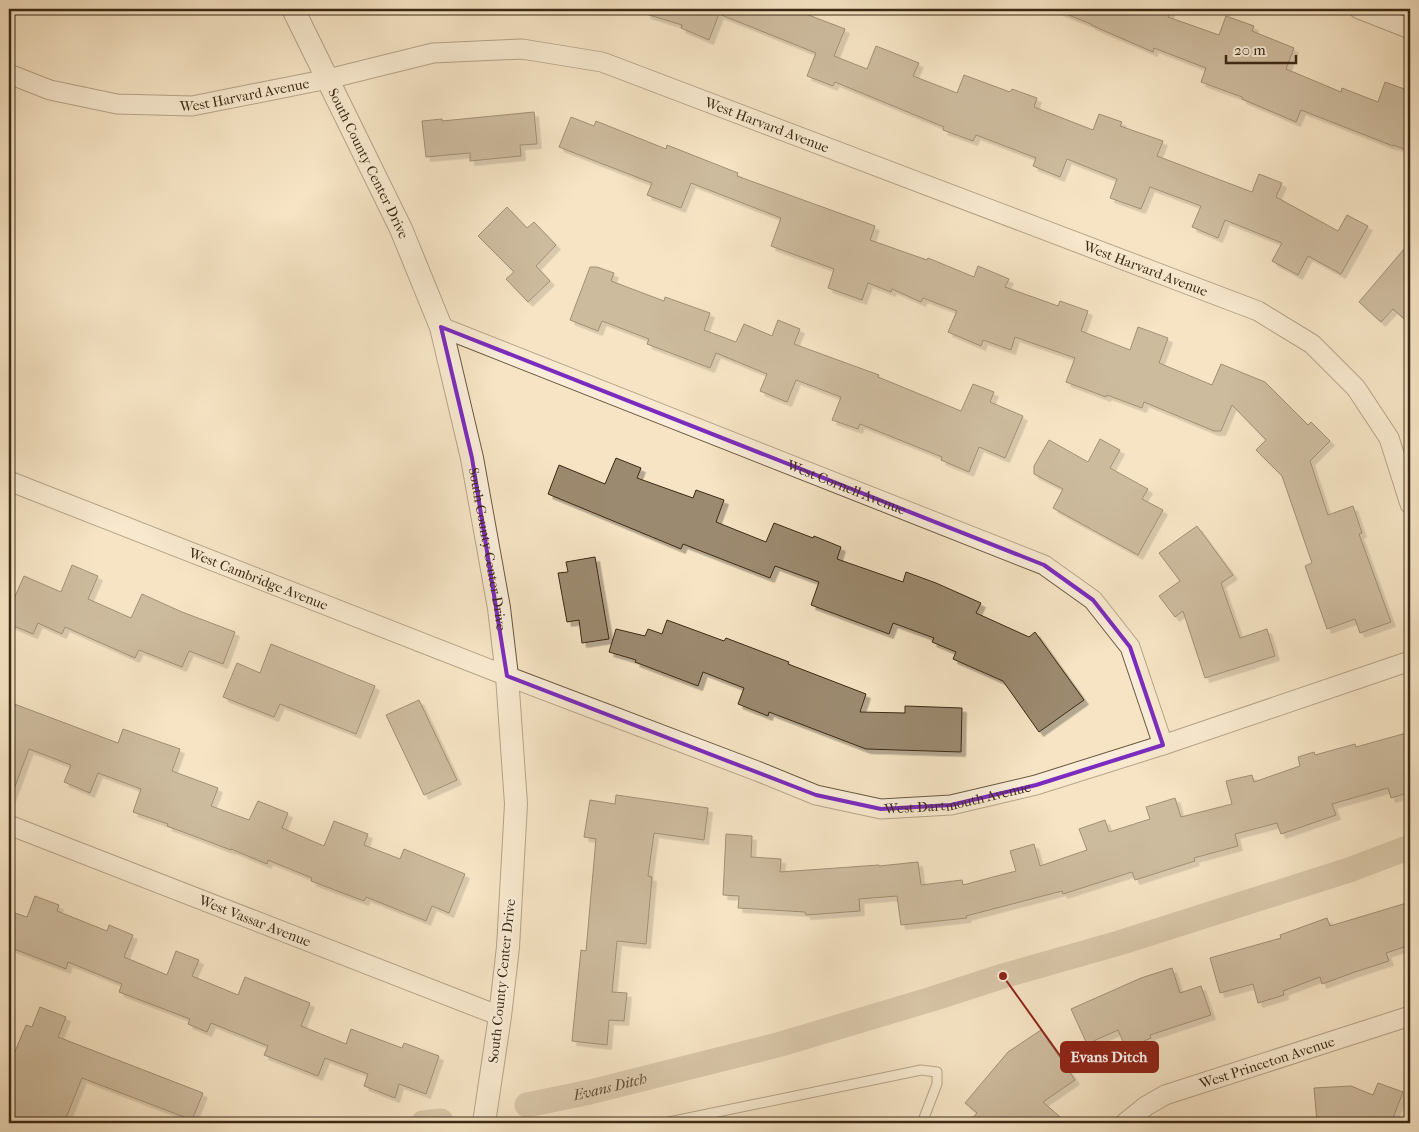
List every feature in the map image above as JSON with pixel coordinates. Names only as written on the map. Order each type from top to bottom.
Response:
[{"type":"street","name":"South County Center Drive","points":[[293,9],[401,229],[441,327],[472,458],[498,608],[507,676],[516,804],[508,947],[484,1123]]},
{"type":"street","points":[[1359,9],[1410,29]]},
{"type":"street","name":"West Harvard Avenue","points":[[9,74],[50,90],[117,104],[192,106],[328,79],[433,53],[522,49],[602,62],[1258,311],[1312,344],[1356,388],[1389,438],[1410,504]]},
{"type":"street","name":"West Cornell Avenue","points":[[441,327],[1044,565],[1093,600],[1130,647],[1163,745]]},
{"type":"street","name":"West Cambridge Avenue","points":[[9,481],[507,676]]},
{"type":"street","name":"West Dartmouth Avenue","points":[[507,676],[816,795],[881,809],[950,805],[1036,786],[1410,661]]},
{"type":"street","name":"West Vassar Avenue","points":[[9,825],[500,1016]]},
{"type":"street","name":"West Princeton Avenue","points":[[1127,1121],[1146,1106],[1165,1095],[1410,1016]]},
{"type":"lane","points":[[664,1123],[920,1070],[937,1072],[937,1084],[922,1123]]},
{"type":"highlighted area","points":[[441,327],[1044,565],[1093,600],[1130,647],[1163,745],[1036,785],[951,805],[881,809],[816,795],[507,676],[472,458]]},
{"type":"building","points":[[647,9],[793,9],[845,29],[834,56],[867,69],[876,46],[919,63],[913,76],[957,93],[964,75],[1010,92],[1012,89],[1037,98],[1034,107],[1093,130],[1099,114],[1122,122],[1120,126],[1163,141],[1157,156],[1252,192],[1259,174],[1282,183],[1276,197],[1338,231],[1347,215],[1368,226],[1341,274],[1308,256],[1298,275],[1272,261],[1282,243],[1225,220],[1218,238],[1192,227],[1201,206],[1150,187],[1141,209],[1110,198],[1117,179],[1067,159],[1060,177],[1033,166],[1036,158],[976,135],[973,141],[943,130],[944,127],[835,82],[833,86],[807,76],[816,53],[719,14],[709,40],[681,28],[682,25],[646,14]]},
{"type":"building","points":[[1056,9],[1171,9],[1168,17],[1219,35],[1226,16],[1254,26],[1252,31],[1294,48],[1286,69],[1341,92],[1342,88],[1378,102],[1385,82],[1410,91],[1410,151],[1301,110],[1296,122],[1242,99],[1242,97],[1201,82],[1206,68],[1154,48],[1153,52]]},
{"type":"building","points":[[534,112],[537,144],[520,145],[521,156],[470,161],[470,153],[426,157],[422,121],[442,119],[442,121]]},
{"type":"building","points":[[571,117],[594,126],[596,121],[666,149],[667,145],[738,173],[737,176],[875,226],[870,240],[927,260],[928,258],[974,277],[978,266],[1009,279],[1005,287],[1058,306],[1060,301],[1088,311],[1081,331],[1130,350],[1138,327],[1168,338],[1159,363],[1212,385],[1221,364],[1265,382],[1308,425],[1311,422],[1330,441],[1310,461],[1328,515],[1353,506],[1362,533],[1359,534],[1391,622],[1360,633],[1355,619],[1327,629],[1305,566],[1312,563],[1282,476],[1256,450],[1266,440],[1232,405],[1221,431],[1214,431],[1144,402],[1142,408],[1066,382],[1075,358],[1015,337],[1011,350],[983,340],[981,346],[948,332],[957,311],[923,298],[921,302],[892,289],[891,292],[868,283],[862,300],[828,288],[834,269],[771,246],[781,218],[691,183],[681,208],[647,195],[652,183],[559,147]]},
{"type":"building","points":[[507,207],[527,228],[534,222],[556,245],[536,266],[550,281],[528,302],[506,279],[514,272],[478,236]]},
{"type":"building","points":[[1410,242],[1410,324],[1393,309],[1381,322],[1359,302]]},
{"type":"building","points":[[590,267],[597,267],[614,273],[611,281],[664,301],[665,297],[710,313],[704,330],[736,342],[744,324],[772,336],[778,320],[800,329],[794,344],[879,375],[878,377],[961,411],[973,384],[994,392],[990,402],[1023,416],[1005,458],[979,447],[969,472],[941,460],[942,457],[860,424],[858,429],[832,420],[841,397],[796,380],[787,402],[760,391],[767,374],[716,353],[710,368],[647,344],[649,339],[602,321],[598,331],[570,320]]},
{"type":"building","points":[[1100,439],[1120,450],[1110,468],[1148,489],[1142,499],[1163,510],[1138,555],[1053,508],[1063,489],[1034,474],[1034,466],[1049,440],[1088,462]]},
{"type":"building","points":[[616,458],[641,468],[637,478],[693,498],[696,490],[724,500],[716,522],[766,542],[774,523],[841,547],[837,559],[903,582],[906,572],[981,603],[976,613],[1029,637],[1035,632],[1084,700],[1039,732],[1003,681],[953,659],[956,652],[932,642],[934,638],[893,623],[889,634],[811,605],[819,582],[775,566],[770,578],[683,544],[681,549],[548,494],[559,465],[605,484]]},
{"type":"building","points":[[1197,526],[1233,575],[1221,583],[1240,638],[1267,629],[1275,656],[1205,678],[1183,611],[1175,617],[1159,596],[1180,581],[1159,553]]},
{"type":"building","points":[[595,557],[609,639],[582,643],[579,620],[567,622],[558,573],[568,572],[566,562]]},
{"type":"building","points":[[72,565],[98,576],[88,599],[131,618],[142,594],[182,612],[235,632],[223,664],[189,651],[182,667],[139,650],[135,658],[65,627],[62,634],[38,623],[33,634],[9,624],[9,610],[24,576],[61,592]]},
{"type":"building","points":[[667,620],[724,641],[726,638],[866,694],[860,712],[905,713],[905,706],[962,708],[961,752],[866,749],[769,712],[768,716],[738,704],[744,688],[703,672],[698,686],[635,662],[636,660],[609,652],[616,629],[645,636],[648,629],[662,634]]},
{"type":"building","points":[[271,644],[375,686],[356,734],[280,704],[274,717],[223,697],[237,663],[260,673]]},
{"type":"building","points":[[419,700],[457,780],[424,795],[386,715]]},
{"type":"building","points":[[9,702],[118,743],[123,729],[180,749],[172,771],[218,788],[211,806],[249,820],[258,801],[288,813],[282,828],[324,846],[334,821],[368,834],[364,845],[400,859],[404,849],[465,874],[449,913],[432,906],[426,921],[366,897],[364,901],[311,881],[312,878],[268,860],[267,864],[167,826],[168,824],[133,812],[141,789],[98,773],[90,793],[64,782],[71,765],[29,749],[11,797],[9,797]]},
{"type":"building","points":[[1410,732],[1410,792],[1391,798],[1388,788],[1332,804],[1336,815],[1281,834],[1277,823],[1235,834],[1238,846],[1194,858],[1195,861],[1135,880],[1132,872],[1063,894],[1062,891],[966,916],[967,918],[901,925],[897,896],[859,899],[860,911],[806,915],[805,912],[738,908],[739,896],[723,895],[726,834],[752,836],[751,857],[781,859],[780,872],[918,862],[921,885],[962,880],[963,885],[1016,871],[1010,851],[1034,844],[1040,866],[1087,850],[1079,829],[1105,820],[1109,832],[1150,819],[1146,807],[1175,798],[1181,817],[1232,804],[1226,781],[1252,775],[1254,782],[1300,766],[1298,757],[1314,752],[1315,755],[1355,744],[1356,747]]},
{"type":"building","points":[[616,795],[708,808],[704,840],[654,833],[648,876],[652,877],[646,944],[617,941],[612,992],[627,993],[624,1021],[609,1020],[607,1045],[572,1041],[581,950],[586,951],[596,839],[584,837],[590,800],[615,804]]},
{"type":"building","points":[[35,896],[59,905],[57,911],[107,931],[109,925],[133,935],[124,957],[167,975],[176,951],[199,960],[192,976],[238,995],[245,977],[310,1003],[301,1026],[346,1044],[351,1029],[402,1048],[404,1043],[439,1056],[426,1094],[399,1084],[395,1098],[364,1086],[368,1074],[325,1058],[318,1076],[264,1055],[268,1046],[211,1023],[207,1032],[188,1024],[190,1019],[119,992],[122,984],[68,962],[66,969],[9,947],[9,911],[27,917]]},
{"type":"building","points":[[1410,902],[1410,945],[1386,953],[1389,961],[1322,984],[1320,977],[1283,991],[1284,995],[1258,1003],[1253,984],[1220,993],[1210,958],[1281,938],[1280,935],[1327,918],[1330,926]]},
{"type":"building","points":[[1172,968],[1180,993],[1201,986],[1211,1015],[1150,1035],[1151,1038],[1126,1049],[1118,1030],[1087,1044],[1071,1009],[1141,978]]},
{"type":"building","points":[[40,1007],[66,1017],[58,1037],[203,1093],[192,1120],[82,1078],[64,1123],[9,1123],[9,1066],[26,1025],[32,1027]]},
{"type":"building","points":[[1041,1030],[1075,1080],[1043,1102],[1067,1123],[968,1123],[977,1113],[965,1103],[1008,1052]]},
{"type":"building","points":[[1378,1083],[1403,1092],[1391,1123],[1317,1123],[1314,1088],[1351,1086],[1373,1095]]},
{"type":"waterway","name":"Evans Ditch","points":[[527,1105],[590,1092],[781,1044],[1003,976],[1119,943],[1349,870],[1410,847]]},
{"type":"waterway","name":"Evans Ditch","points":[[423,1123],[441,1121]]},
{"type":"place","name":"Evans Ditch","points":[[1003,976]]}]
